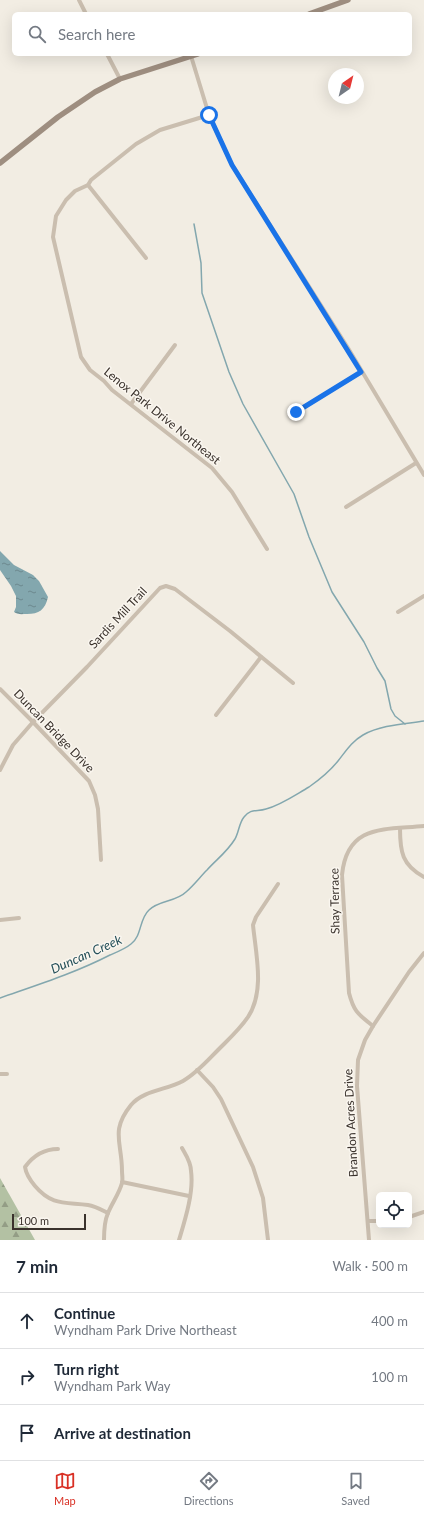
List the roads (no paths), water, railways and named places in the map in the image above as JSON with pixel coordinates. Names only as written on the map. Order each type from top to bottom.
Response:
[{"type":"street","points":[[78,0],[85,12]]},
{"type":"street","points":[[315,12],[348,0]]},
{"type":"street","points":[[109,56],[120,79]]},
{"type":"street","points":[[0,163],[58,117],[95,92],[120,79],[191,56],[209,115],[232,165],[424,475]]},
{"type":"street","name":"Lenox Park Drive Northeast","points":[[209,115],[160,130],[136,144],[91,180],[88,185],[75,191],[66,200],[56,216],[53,237],[81,357],[90,370],[104,381],[112,390],[212,468],[232,492],[267,549]]},
{"type":"street","points":[[88,185],[146,258]]},
{"type":"street","points":[[131,404],[175,345]]},
{"type":"street","points":[[296,412],[361,372]]},
{"type":"street","points":[[346,507],[416,463]]},
{"type":"street","name":"Sardis Mill Trail","points":[[0,770],[13,745],[33,722],[87,667],[155,592],[166,586],[175,589],[230,631],[293,683]]},
{"type":"street","points":[[398,612],[424,596]]},
{"type":"street","points":[[216,715],[260,657]]},
{"type":"street","name":"Duncan Bridge Drive","points":[[0,689],[89,781],[95,794],[98,809],[101,860]]},
{"type":"street","name":"Shay Terrace","points":[[373,1026],[358,1014],[353,1006],[349,993],[342,875],[343,863],[347,851],[353,843],[373,831],[424,826]]},
{"type":"street","points":[[400,828],[400,846],[408,866],[415,873],[424,878]]},
{"type":"street","points":[[104,1240],[104,1226],[108,1213],[116,1199],[122,1182],[122,1160],[118,1138],[119,1126],[133,1103],[143,1096],[182,1081],[198,1070],[240,1028],[248,1017],[257,992],[258,978],[254,925],[256,917],[278,884]]},
{"type":"street","points":[[0,920],[19,918]]},
{"type":"street","name":"Brandon Acres Drive","points":[[369,1240],[357,1086],[358,1060],[365,1040],[373,1026],[424,952]]},
{"type":"street","points":[[198,1070],[221,1098],[253,1167],[263,1198],[268,1240]]},
{"type":"street","points":[[0,1074],[7,1074]]},
{"type":"street","points":[[179,1240],[189,1196],[192,1171],[189,1160],[182,1148]]},
{"type":"street","points":[[58,1149],[43,1151],[30,1160],[25,1167],[26,1173],[32,1183],[41,1194],[52,1200],[62,1203],[89,1205],[108,1213]]},
{"type":"street","points":[[122,1182],[189,1196]]},
{"type":"street","points":[[412,1216],[424,1212]]},
{"type":"street","points":[[368,1221],[376,1221]]},
{"type":"water","points":[[0,551],[14,565],[33,575],[39,581],[48,597],[43,608],[38,612],[31,614],[17,614],[14,612],[16,607],[16,596],[0,570]]},
{"type":"waterway","points":[[194,224],[201,263],[202,293],[229,372],[243,404],[294,494],[309,537],[332,592],[364,642],[385,681],[391,709],[395,716],[405,724]]},
{"type":"waterway","name":"Duncan Creek","points":[[0,998],[70,973],[129,946],[135,941],[144,918],[149,910],[158,904],[177,898],[192,887],[232,844],[241,822],[249,812],[263,810],[277,805],[309,787],[328,772],[352,744],[363,735],[385,727],[424,721]]}]
